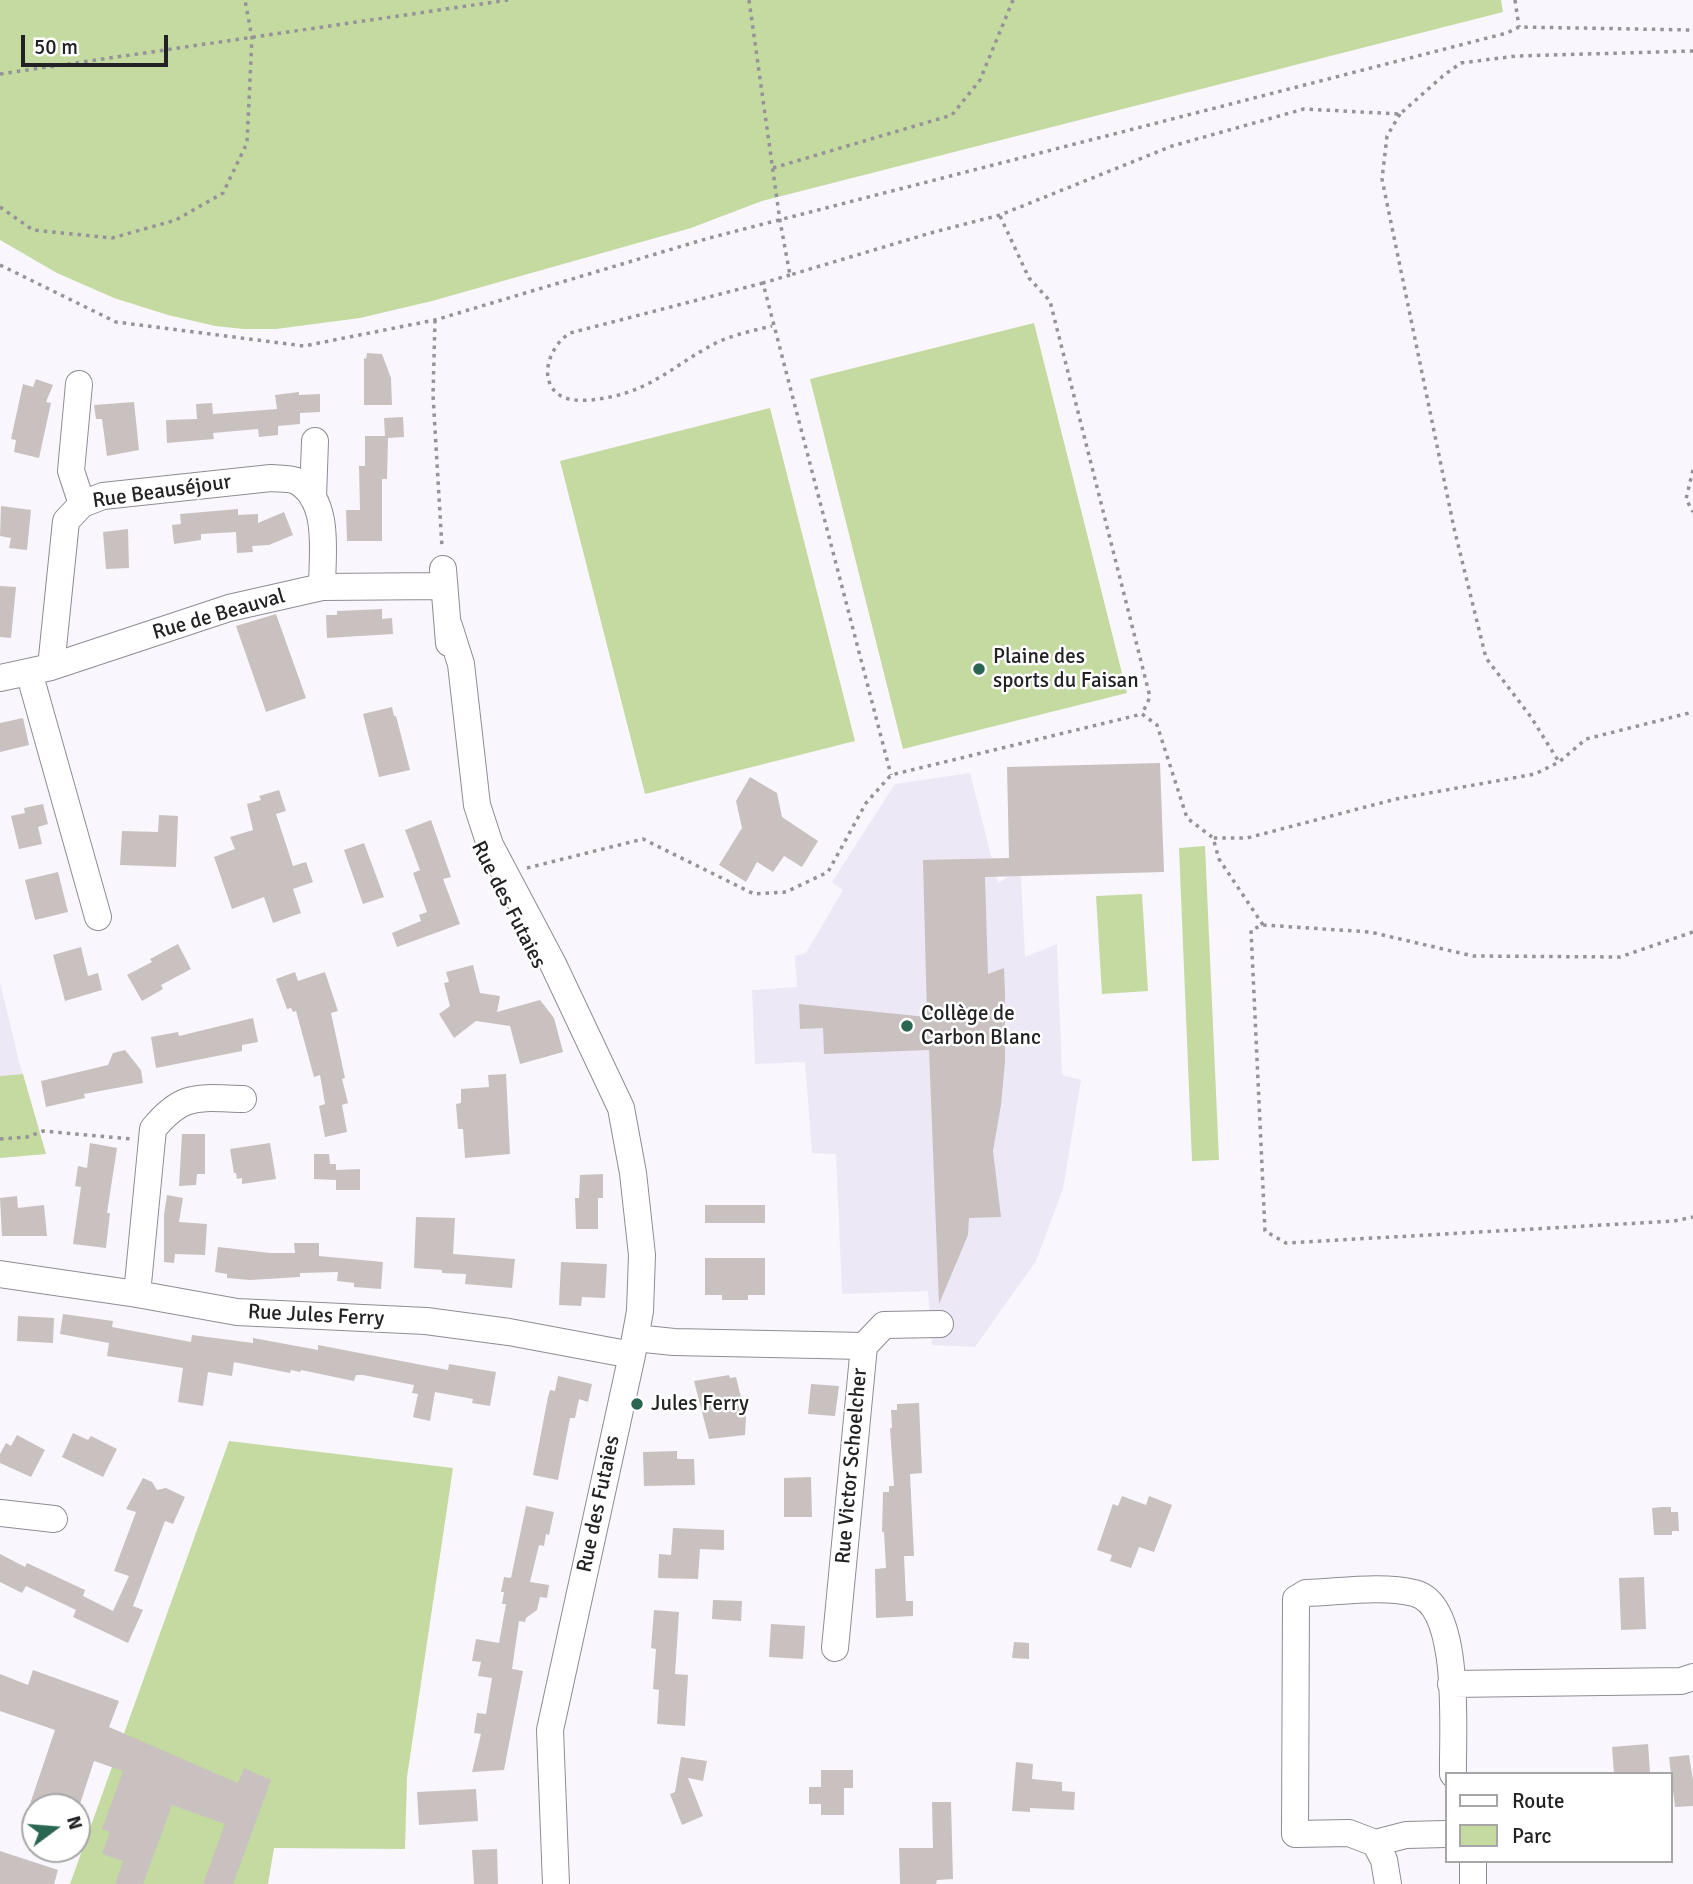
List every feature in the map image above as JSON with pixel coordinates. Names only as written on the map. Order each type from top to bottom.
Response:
[{"type":"street","points":[[79,384],[71,471],[82,504]]},
{"type":"street","points":[[315,441],[313,498],[321,517],[322,587]]},
{"type":"street","name":"Rue Beauséjour","points":[[40,669],[66,521],[82,504],[103,496],[271,478],[298,482],[313,498]]},
{"type":"street","name":"Rue de Beauval","points":[[0,678],[40,669],[229,608],[322,587],[443,577]]},
{"type":"street","name":"Rue des Futaies","points":[[443,577],[449,626],[448,669],[454,764],[464,811],[478,856],[507,914],[539,968],[592,1047]]},
{"type":"street","name":"Rue des Futaies","points":[[449,626],[461,664],[477,805],[490,845],[553,964],[621,1108],[633,1173],[642,1255],[640,1311],[634,1346],[550,1730],[556,1884]]},
{"type":"street","points":[[40,669],[98,917]]},
{"type":"street","points":[[136,1294],[153,1129],[168,1110],[196,1098],[243,1100]]},
{"type":"street","name":"Rue Jules Ferry","points":[[0,1274],[237,1312],[426,1321],[634,1346]]},
{"type":"street","points":[[864,1346],[884,1325],[940,1324]]},
{"type":"street","name":"Rue Victor Schoelcher","points":[[634,1346],[674,1342],[864,1346],[835,1647]]},
{"type":"street","points":[[0,1513],[54,1519]]},
{"type":"street","points":[[1444,1834],[1406,1835],[1375,1843],[1349,1833],[1295,1834],[1296,1599],[1306,1593],[1390,1590],[1417,1593],[1432,1604],[1441,1619],[1448,1642],[1452,1772]]},
{"type":"street","points":[[1451,1684],[1681,1681],[1693,1677]]},
{"type":"street","points":[[1375,1843],[1384,1860],[1388,1884]]},
{"type":"street","points":[[1473,1863],[1474,1884]]},
{"type":"path","points":[[0,207],[33,230],[112,238],[176,220],[223,193],[247,143],[253,38],[245,0]]},
{"type":"path","points":[[0,74],[508,0]]},
{"type":"path","points":[[749,0],[790,275]]},
{"type":"path","points":[[772,167],[952,115],[980,80],[1013,0]]},
{"type":"path","points":[[1515,0],[1519,26]]},
{"type":"path","points":[[0,265],[116,322],[304,346],[435,320],[709,238],[1507,33],[1519,26],[1693,30]]},
{"type":"path","points":[[1559,762],[1531,717],[1486,659],[1457,541],[1382,179],[1387,136],[1400,114],[1461,63],[1516,56],[1693,51]]},
{"type":"path","points":[[772,326],[720,341],[646,387],[610,397],[566,398],[554,390],[548,374],[553,350],[562,338],[570,334],[763,284],[934,232],[1000,215],[1172,146],[1304,109],[1400,114]]},
{"type":"path","points":[[1000,215],[1029,278],[1051,301],[1150,696],[1142,714]]},
{"type":"path","points":[[763,284],[891,775]]},
{"type":"path","points":[[435,320],[433,395],[443,577]]},
{"type":"path","points":[[1693,470],[1685,499],[1693,512]]},
{"type":"path","points":[[1213,838],[1247,838],[1396,800],[1535,774],[1559,762],[1587,739],[1693,712]]},
{"type":"path","points":[[504,873],[643,839],[754,894],[786,892],[828,872],[866,803],[891,775],[1142,714],[1157,725],[1187,818],[1213,838],[1219,859],[1263,925]]},
{"type":"path","points":[[1693,932],[1620,957],[1473,956],[1370,932],[1263,925],[1251,930],[1265,1231],[1286,1243],[1674,1221],[1693,1217]]},
{"type":"path","points":[[0,1139],[27,1137],[43,1131],[151,1140]]},
{"type":"shaded area","name":"Collège de Carbon Blanc","points":[[970,773],[998,883],[1009,876],[1021,876],[1025,957],[1057,944],[1062,1075],[1081,1080],[1063,1189],[1036,1261],[975,1347],[932,1345],[928,1291],[842,1294],[836,1154],[812,1153],[805,1062],[755,1064],[752,990],[797,987],[795,956],[806,953],[843,890],[832,882],[895,784]]},
{"type":"shaded area","points":[[0,982],[20,1066],[23,1074],[0,1076]]},
{"type":"green space","points":[[0,0],[1501,0],[1503,12],[762,201],[691,228],[432,301],[360,318],[276,329],[244,329],[215,326],[168,315],[114,298],[57,273],[0,240]]},
{"type":"green space","points":[[1034,323],[1127,693],[903,749],[810,379]]},
{"type":"green space","points":[[770,408],[855,741],[645,794],[560,461]]},
{"type":"green space","points":[[1205,846],[1219,1160],[1192,1161],[1179,848]]},
{"type":"green space","points":[[1142,894],[1148,991],[1102,994],[1096,896]]},
{"type":"green space","points":[[23,1074],[46,1154],[0,1158],[0,1076]]},
{"type":"green space","points":[[229,1441],[453,1468],[407,1777],[405,1849],[274,1848],[268,1884],[70,1884],[78,1863],[91,1863],[91,1825]]},
{"type":"building","points":[[367,353],[382,354],[391,378],[392,405],[364,405],[364,358],[366,359]]},
{"type":"building","points":[[36,379],[53,385],[46,402],[51,403],[39,458],[14,452],[16,440],[11,439],[23,384],[33,387]]},
{"type":"building","points":[[299,392],[299,395],[320,394],[320,412],[300,413],[300,424],[278,426],[278,435],[259,437],[258,429],[213,433],[214,439],[167,443],[166,420],[197,419],[196,404],[212,403],[213,414],[277,409],[275,395]]},
{"type":"building","points":[[134,402],[139,450],[107,456],[102,419],[96,419],[94,405]]},
{"type":"building","points":[[403,417],[404,437],[388,438],[387,479],[382,479],[382,541],[347,541],[346,510],[360,510],[359,466],[365,466],[365,436],[385,436],[384,418]]},
{"type":"building","points":[[1,506],[31,510],[27,550],[9,548],[11,538],[0,536]]},
{"type":"building","points":[[238,509],[238,515],[258,514],[258,523],[284,512],[293,535],[269,545],[252,546],[253,552],[237,553],[236,532],[201,534],[201,540],[174,544],[172,525],[181,524],[180,514]]},
{"type":"building","points":[[128,529],[129,568],[106,569],[103,532]]},
{"type":"building","points":[[0,586],[16,587],[11,638],[0,637]]},
{"type":"building","points":[[382,609],[382,619],[392,618],[393,634],[327,638],[326,615],[337,615],[337,611]]},
{"type":"building","points":[[276,614],[306,698],[266,712],[236,626]]},
{"type":"building","points":[[392,707],[410,770],[379,777],[363,714]]},
{"type":"building","points":[[23,718],[29,745],[0,752],[0,723]]},
{"type":"building","points":[[1160,763],[1164,872],[985,877],[988,974],[1004,968],[1005,1062],[993,1151],[1001,1217],[969,1218],[968,1235],[939,1304],[929,1050],[824,1054],[823,1028],[800,1029],[799,1004],[927,1017],[923,860],[1009,858],[1007,767]]},
{"type":"building","points":[[750,777],[777,793],[782,817],[818,841],[802,867],[784,856],[773,872],[757,862],[746,882],[719,865],[742,828],[736,801]]},
{"type":"building","points":[[279,790],[286,811],[276,814],[293,866],[306,862],[313,882],[293,889],[301,913],[273,923],[264,897],[232,909],[214,857],[235,849],[230,837],[253,830],[247,804],[261,800],[259,796]]},
{"type":"building","points":[[43,804],[48,824],[38,827],[42,844],[19,849],[11,816],[25,813],[24,808]]},
{"type":"building","points":[[159,815],[178,816],[176,867],[120,865],[122,831],[158,832]]},
{"type":"building","points":[[431,820],[451,877],[443,879],[460,924],[397,947],[392,933],[421,921],[419,915],[427,912],[413,873],[420,870],[405,830]]},
{"type":"building","points":[[364,843],[384,897],[363,904],[344,850]]},
{"type":"building","points":[[58,872],[68,912],[35,920],[25,880]]},
{"type":"building","points":[[178,944],[191,969],[161,985],[163,989],[142,1001],[127,975]]},
{"type":"building","points":[[81,947],[88,976],[98,973],[102,990],[65,1001],[53,955]]},
{"type":"building","points":[[473,965],[480,993],[500,996],[497,1012],[540,1000],[554,1018],[563,1052],[520,1064],[510,1026],[476,1021],[454,1038],[439,1014],[450,1006],[444,983],[449,982],[446,972]]},
{"type":"building","points":[[295,972],[298,981],[325,972],[338,1011],[331,1013],[345,1078],[342,1079],[348,1103],[342,1105],[347,1132],[325,1137],[319,1106],[325,1104],[320,1075],[314,1077],[296,1011],[287,1009],[276,979]]},
{"type":"building","points":[[253,1018],[258,1042],[242,1045],[242,1051],[156,1068],[151,1037],[178,1032],[179,1036]]},
{"type":"building","points":[[125,1050],[141,1070],[143,1083],[84,1094],[85,1098],[46,1107],[41,1081],[108,1065],[113,1053]]},
{"type":"building","points":[[506,1074],[510,1154],[465,1158],[463,1129],[458,1129],[456,1104],[461,1103],[461,1089],[489,1087],[488,1075]]},
{"type":"building","points":[[182,1134],[205,1134],[205,1174],[197,1174],[196,1185],[179,1186]]},
{"type":"building","points":[[90,1143],[117,1148],[107,1213],[110,1213],[106,1248],[73,1244],[81,1187],[75,1186],[78,1166],[87,1168]]},
{"type":"building","points":[[270,1143],[276,1179],[242,1184],[242,1178],[237,1179],[234,1173],[230,1149]]},
{"type":"building","points":[[314,1154],[329,1154],[330,1164],[336,1164],[336,1170],[360,1169],[360,1190],[336,1190],[336,1180],[314,1179]]},
{"type":"building","points":[[603,1174],[603,1198],[598,1198],[598,1229],[576,1229],[575,1198],[579,1198],[580,1175]]},
{"type":"building","points":[[167,1195],[183,1198],[179,1222],[207,1224],[205,1255],[175,1254],[174,1263],[164,1262],[164,1215]]},
{"type":"building","points":[[17,1196],[18,1208],[44,1205],[47,1236],[2,1236],[0,1198]]},
{"type":"building","points":[[705,1205],[765,1205],[765,1223],[705,1223]]},
{"type":"building","points":[[416,1217],[455,1218],[453,1254],[515,1259],[512,1288],[465,1284],[466,1274],[414,1268]]},
{"type":"building","points":[[294,1243],[319,1243],[319,1256],[383,1262],[381,1289],[354,1287],[354,1283],[337,1281],[338,1272],[300,1273],[300,1277],[250,1280],[227,1278],[227,1274],[215,1272],[218,1247],[295,1253]]},
{"type":"building","points":[[705,1258],[765,1258],[765,1295],[748,1295],[748,1300],[722,1300],[722,1295],[705,1295]]},
{"type":"building","points":[[561,1262],[607,1264],[605,1298],[582,1297],[581,1306],[559,1305]]},
{"type":"building","points":[[63,1314],[113,1321],[112,1327],[191,1342],[192,1335],[253,1343],[253,1338],[318,1350],[318,1345],[448,1370],[449,1364],[496,1372],[490,1406],[472,1403],[473,1399],[435,1392],[430,1421],[413,1417],[418,1394],[412,1393],[414,1385],[363,1375],[356,1375],[354,1381],[301,1370],[291,1370],[290,1373],[234,1362],[232,1376],[208,1372],[203,1406],[178,1402],[183,1368],[107,1356],[109,1343],[60,1334]]},
{"type":"building","points":[[18,1316],[54,1318],[53,1343],[17,1341]]},
{"type":"building","points":[[729,1375],[730,1378],[736,1377],[746,1418],[745,1435],[709,1439],[694,1381]]},
{"type":"building","points":[[558,1376],[592,1384],[588,1402],[579,1399],[575,1418],[570,1418],[558,1480],[533,1475],[548,1397],[550,1390],[555,1391]]},
{"type":"building","points":[[811,1384],[839,1386],[835,1416],[808,1414]]},
{"type":"building","points":[[919,1403],[922,1473],[910,1474],[914,1556],[904,1556],[906,1601],[913,1601],[913,1616],[876,1618],[875,1569],[886,1568],[882,1532],[883,1492],[889,1492],[889,1486],[894,1486],[891,1410],[897,1410],[897,1404]]},
{"type":"building","points":[[73,1433],[88,1440],[91,1436],[117,1449],[103,1477],[62,1457]]},
{"type":"building","points":[[17,1435],[45,1450],[31,1477],[0,1463],[0,1454],[6,1443],[11,1446]]},
{"type":"building","points":[[677,1451],[677,1459],[694,1459],[695,1485],[644,1486],[643,1452]]},
{"type":"building","points":[[811,1477],[812,1517],[784,1517],[784,1478]]},
{"type":"building","points":[[143,1478],[152,1482],[157,1490],[166,1488],[185,1497],[173,1524],[165,1521],[133,1606],[143,1610],[128,1643],[73,1617],[76,1610],[26,1586],[22,1593],[0,1582],[0,1554],[25,1567],[27,1563],[85,1590],[83,1596],[113,1611],[129,1576],[114,1571],[136,1512],[126,1509]]},
{"type":"building","points":[[1122,1496],[1146,1505],[1149,1496],[1172,1505],[1154,1552],[1139,1547],[1131,1568],[1110,1561],[1112,1555],[1097,1550],[1113,1504],[1118,1506]]},
{"type":"building","points":[[526,1506],[554,1512],[544,1546],[539,1545],[530,1582],[549,1585],[547,1598],[540,1597],[537,1610],[526,1618],[525,1622],[519,1621],[512,1669],[523,1671],[504,1770],[472,1772],[481,1734],[474,1733],[477,1713],[486,1714],[492,1678],[478,1676],[481,1662],[472,1661],[476,1639],[499,1643],[506,1604],[502,1604],[504,1592],[501,1592],[504,1577],[511,1578]]},
{"type":"building","points":[[1671,1507],[1671,1512],[1678,1512],[1679,1531],[1672,1531],[1672,1535],[1654,1535],[1652,1508]]},
{"type":"building","points":[[673,1528],[724,1530],[724,1550],[700,1549],[698,1579],[658,1578],[659,1554],[671,1555]]},
{"type":"building","points":[[1644,1577],[1646,1629],[1621,1630],[1619,1578]]},
{"type":"building","points":[[713,1600],[742,1601],[741,1621],[712,1619]]},
{"type":"building","points":[[654,1610],[679,1612],[675,1674],[688,1675],[685,1726],[657,1724],[659,1690],[653,1689],[656,1649],[651,1648]]},
{"type":"building","points":[[771,1624],[805,1626],[803,1659],[769,1657]]},
{"type":"building","points":[[1014,1642],[1029,1643],[1029,1659],[1012,1658]]},
{"type":"building","points":[[33,1670],[119,1701],[109,1727],[238,1783],[244,1768],[271,1780],[233,1884],[203,1884],[225,1824],[172,1805],[143,1884],[115,1884],[123,1861],[102,1854],[110,1832],[102,1829],[123,1771],[94,1761],[84,1793],[34,1793],[55,1730],[0,1711],[0,1674],[28,1685]]},
{"type":"building","points":[[1648,1744],[1650,1772],[1614,1772],[1612,1747]]},
{"type":"building","points":[[1689,1755],[1693,1806],[1675,1807],[1669,1757]]},
{"type":"building","points":[[681,1757],[707,1761],[703,1781],[688,1778],[703,1816],[682,1825],[670,1794],[675,1792]]},
{"type":"building","points":[[1016,1762],[1033,1764],[1032,1779],[1062,1782],[1062,1791],[1075,1792],[1074,1810],[1030,1808],[1030,1812],[1012,1811]]},
{"type":"building","points":[[821,1770],[853,1770],[853,1788],[844,1788],[844,1815],[821,1815],[821,1804],[809,1804],[809,1787],[821,1787]]},
{"type":"building","points":[[476,1789],[478,1821],[419,1825],[417,1792]]},
{"type":"building","points":[[932,1802],[951,1802],[953,1879],[937,1880],[936,1884],[900,1884],[899,1848],[933,1848]]},
{"type":"building","points":[[497,1849],[498,1884],[474,1884],[472,1850]]},
{"type":"building","points":[[0,1851],[21,1858],[21,1863],[37,1863],[58,1870],[54,1884],[0,1884]]},
{"type":"place","name":"Plaine des sports du Faisan","points":[[979,669]]},
{"type":"place","name":"Collège de Carbon Blanc","points":[[907,1026]]},
{"type":"place","name":"Jules Ferry","points":[[637,1404]]}]
